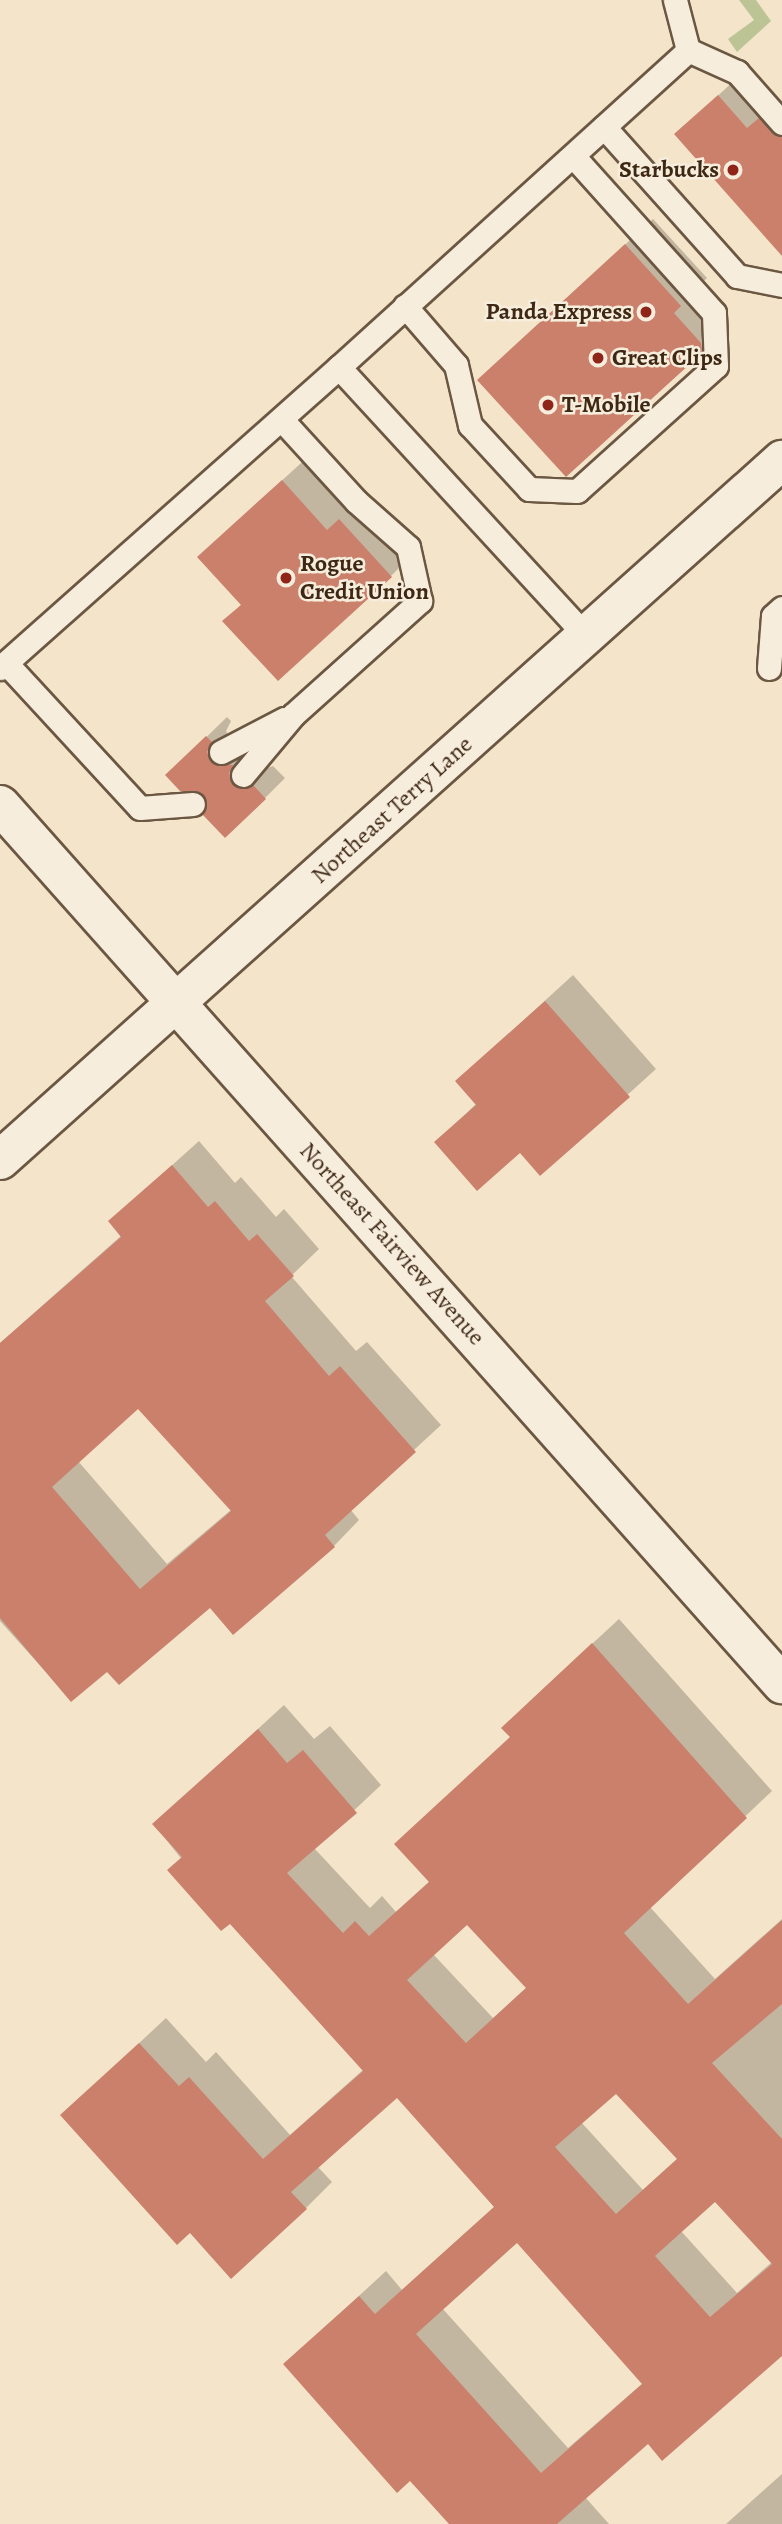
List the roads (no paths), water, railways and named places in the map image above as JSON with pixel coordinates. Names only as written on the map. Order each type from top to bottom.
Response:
[{"type":"street","name":"Northeast Terry Lane","points":[[0,1160],[782,460]]},
{"type":"street","name":"Northeast Fairview Avenue","points":[[0,805],[782,1684]]},
{"type":"lane","points":[[675,0],[688,50]]},
{"type":"lane","points":[[688,50],[737,72],[782,123]]},
{"type":"lane","points":[[188,799],[139,808],[3,665],[339,367],[688,50]]},
{"type":"lane","points":[[604,127],[737,276],[782,285]]},
{"type":"lane","points":[[405,306],[456,365],[470,425],[529,489],[577,491],[716,366],[714,313],[573,156]]},
{"type":"lane","points":[[339,367],[586,636]]},
{"type":"lane","points":[[243,775],[293,715],[420,601],[408,547],[356,501],[281,419]]},
{"type":"lane","points":[[769,668],[774,616],[782,608]]},
{"type":"lane","points":[[220,752],[293,715]]},
{"type":"place","name":"Starbucks","points":[[733,170]]},
{"type":"place","name":"Panda Express","points":[[646,312]]},
{"type":"place","name":"Great Clips","points":[[598,358]]},
{"type":"place","name":"T-Mobile","points":[[548,405]]},
{"type":"place","name":"Rogue Credit Union","points":[[286,578]]}]
